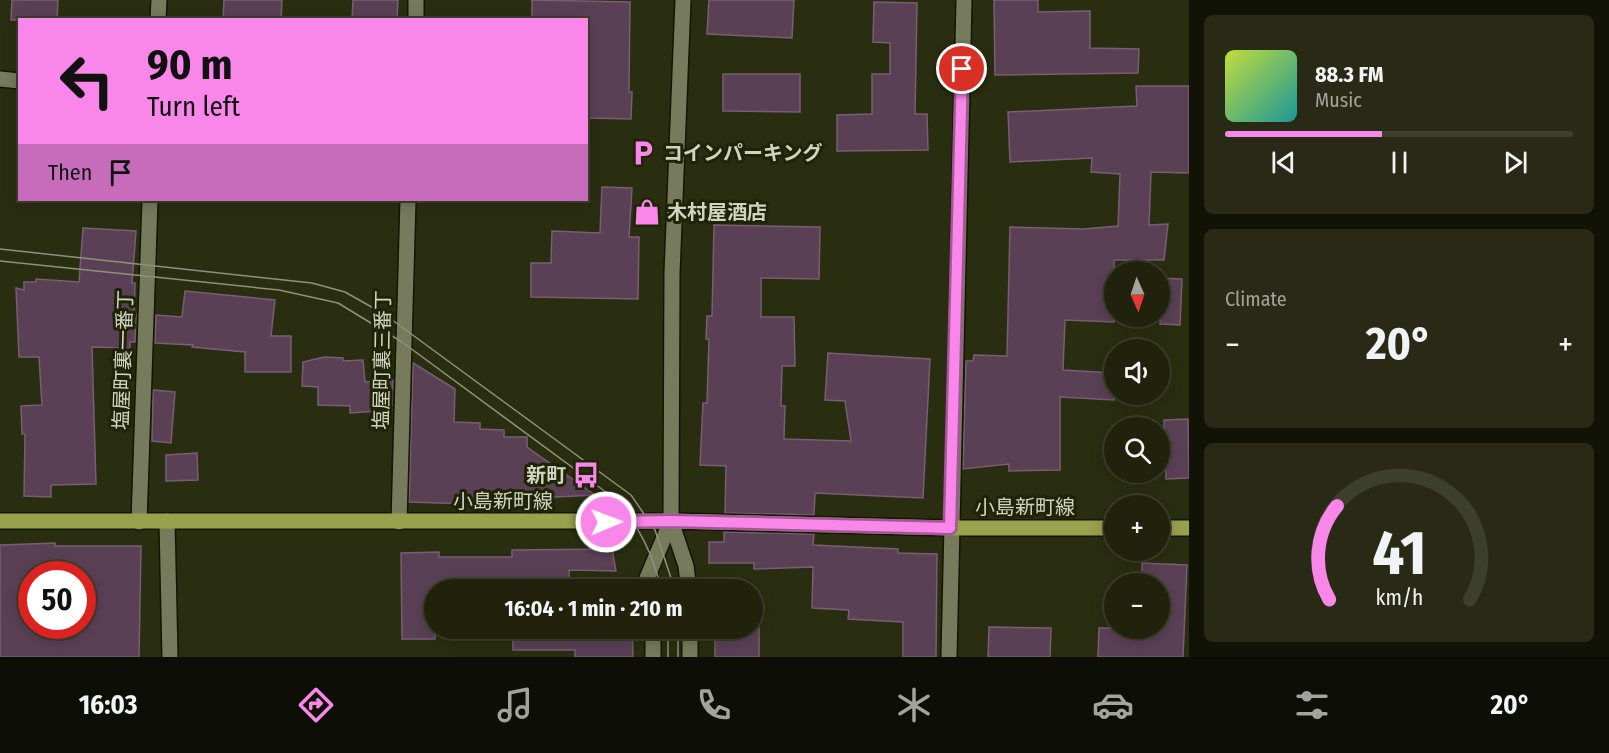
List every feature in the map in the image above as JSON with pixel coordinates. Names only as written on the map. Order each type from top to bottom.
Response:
[{"type":"main road","name":"小島新町線","points":[[0,521],[671,521],[950,528],[1104,528]]},
{"type":"main road","points":[[1170,528],[1189,528]]},
{"type":"street","points":[[159,0],[159,18]]},
{"type":"street","points":[[416,0],[416,18]]},
{"type":"street","points":[[683,0],[672,273],[671,521],[686,566],[688,579]]},
{"type":"street","points":[[948,657],[964,0]]},
{"type":"street","points":[[0,79],[18,81]]},
{"type":"street","name":"塩屋町裏一番丁","points":[[139,522],[150,201]]},
{"type":"street","name":"塩屋町裏三番丁","points":[[399,522],[408,201]]},
{"type":"street","points":[[167,521],[170,657]]},
{"type":"street","points":[[647,579],[671,521]]},
{"type":"street","points":[[653,639],[653,657]]},
{"type":"street","points":[[690,639],[690,657]]},
{"type":"building","points":[[12,0],[58,0],[57,18],[11,20]]},
{"type":"building","points":[[224,0],[282,0],[281,18],[223,18]]},
{"type":"building","points":[[353,0],[398,0],[397,18],[352,18]]},
{"type":"building","points":[[532,0],[630,2],[631,119],[588,118],[588,18],[532,18]]},
{"type":"building","points":[[709,0],[794,0],[792,38],[707,34]]},
{"type":"building","points":[[994,0],[1038,0],[1038,12],[1090,11],[1090,48],[1139,49],[1138,73],[995,75]]},
{"type":"building","points":[[874,2],[917,3],[915,114],[927,114],[928,150],[837,151],[837,115],[872,114],[872,74],[890,74],[890,43],[873,42]]},
{"type":"building","points":[[723,74],[800,74],[800,112],[723,111]]},
{"type":"building","points":[[1136,86],[1189,86],[1189,173],[1151,172],[1149,225],[1168,224],[1164,260],[1104,261],[1104,322],[1065,320],[1063,370],[1104,372],[1104,399],[1060,397],[1060,470],[1009,471],[1009,464],[963,469],[966,361],[973,361],[974,355],[1007,356],[1010,227],[1083,229],[1118,226],[1120,174],[1091,172],[1092,158],[1010,162],[1008,112],[1137,106]]},
{"type":"building","points":[[602,187],[632,188],[629,237],[639,237],[638,299],[531,297],[531,263],[551,263],[552,231],[600,233]]},
{"type":"building","points":[[714,225],[820,227],[819,279],[761,278],[761,317],[794,317],[795,366],[782,366],[781,406],[785,406],[784,439],[851,441],[845,401],[825,400],[828,353],[930,359],[923,498],[815,493],[814,515],[725,513],[726,466],[700,465],[703,403],[707,403],[709,339],[706,339],[707,316],[712,316]]},
{"type":"building","points":[[83,228],[136,231],[132,283],[135,283],[135,342],[130,342],[130,348],[92,347],[96,484],[51,485],[51,497],[24,496],[25,434],[22,434],[21,406],[42,405],[39,357],[19,357],[16,288],[24,290],[24,282],[36,282],[36,279],[79,282]]},
{"type":"building","points":[[1170,278],[1182,279],[1180,325],[1170,324]]},
{"type":"building","points":[[185,291],[275,300],[271,336],[291,336],[291,372],[245,372],[245,352],[155,343],[156,315],[182,317]]},
{"type":"building","points":[[324,357],[343,358],[343,361],[363,360],[365,382],[393,380],[392,410],[350,413],[350,406],[318,405],[318,387],[302,386],[303,362]]},
{"type":"building","points":[[413,363],[455,389],[454,422],[480,423],[480,429],[504,430],[504,437],[527,437],[527,447],[595,495],[469,501],[469,504],[409,502]]},
{"type":"building","points":[[153,390],[175,392],[171,443],[152,441]]},
{"type":"building","points":[[1188,419],[1189,478],[1170,479],[1170,420]]},
{"type":"building","points":[[197,453],[198,480],[166,481],[166,455]]},
{"type":"building","points":[[724,532],[814,534],[813,545],[898,549],[898,553],[937,554],[936,657],[903,657],[903,622],[848,619],[849,610],[812,608],[813,567],[754,569],[754,563],[709,563],[709,542],[724,542]]},
{"type":"building","points":[[55,543],[55,546],[141,546],[139,657],[0,657],[0,545]]},
{"type":"building","points":[[612,549],[616,571],[569,570],[569,579],[424,579],[424,639],[402,639],[401,553],[439,552],[439,557],[512,557],[512,550]]},
{"type":"building","points":[[1142,563],[1187,565],[1183,657],[1098,657],[1099,628],[1104,628],[1104,639],[1170,639],[1170,573],[1142,573]]},
{"type":"building","points":[[989,627],[1051,628],[1050,657],[988,657]]},
{"type":"building","points":[[513,639],[632,639],[633,657],[575,657],[575,650],[513,650]]},
{"type":"building","points":[[715,639],[759,639],[759,657],[715,657]]},
{"type":"tram line","points":[[0,249],[312,283],[345,292],[384,314],[631,495],[655,530],[671,579]]},
{"type":"tram line","points":[[0,261],[279,290],[338,303],[402,342],[614,498],[631,519],[644,541],[658,579]]},
{"type":"tram line","points":[[668,639],[668,657]]},
{"type":"tram line","points":[[678,639],[678,657]]},
{"type":"place","name":"コインパーキング","points":[[643,153]]},
{"type":"place","name":"木村屋酒店","points":[[647,212]]},
{"type":"place","name":"新町","points":[[586,475]]},
{"type":"route","points":[[606,522],[671,521],[950,528],[962,69]]}]
